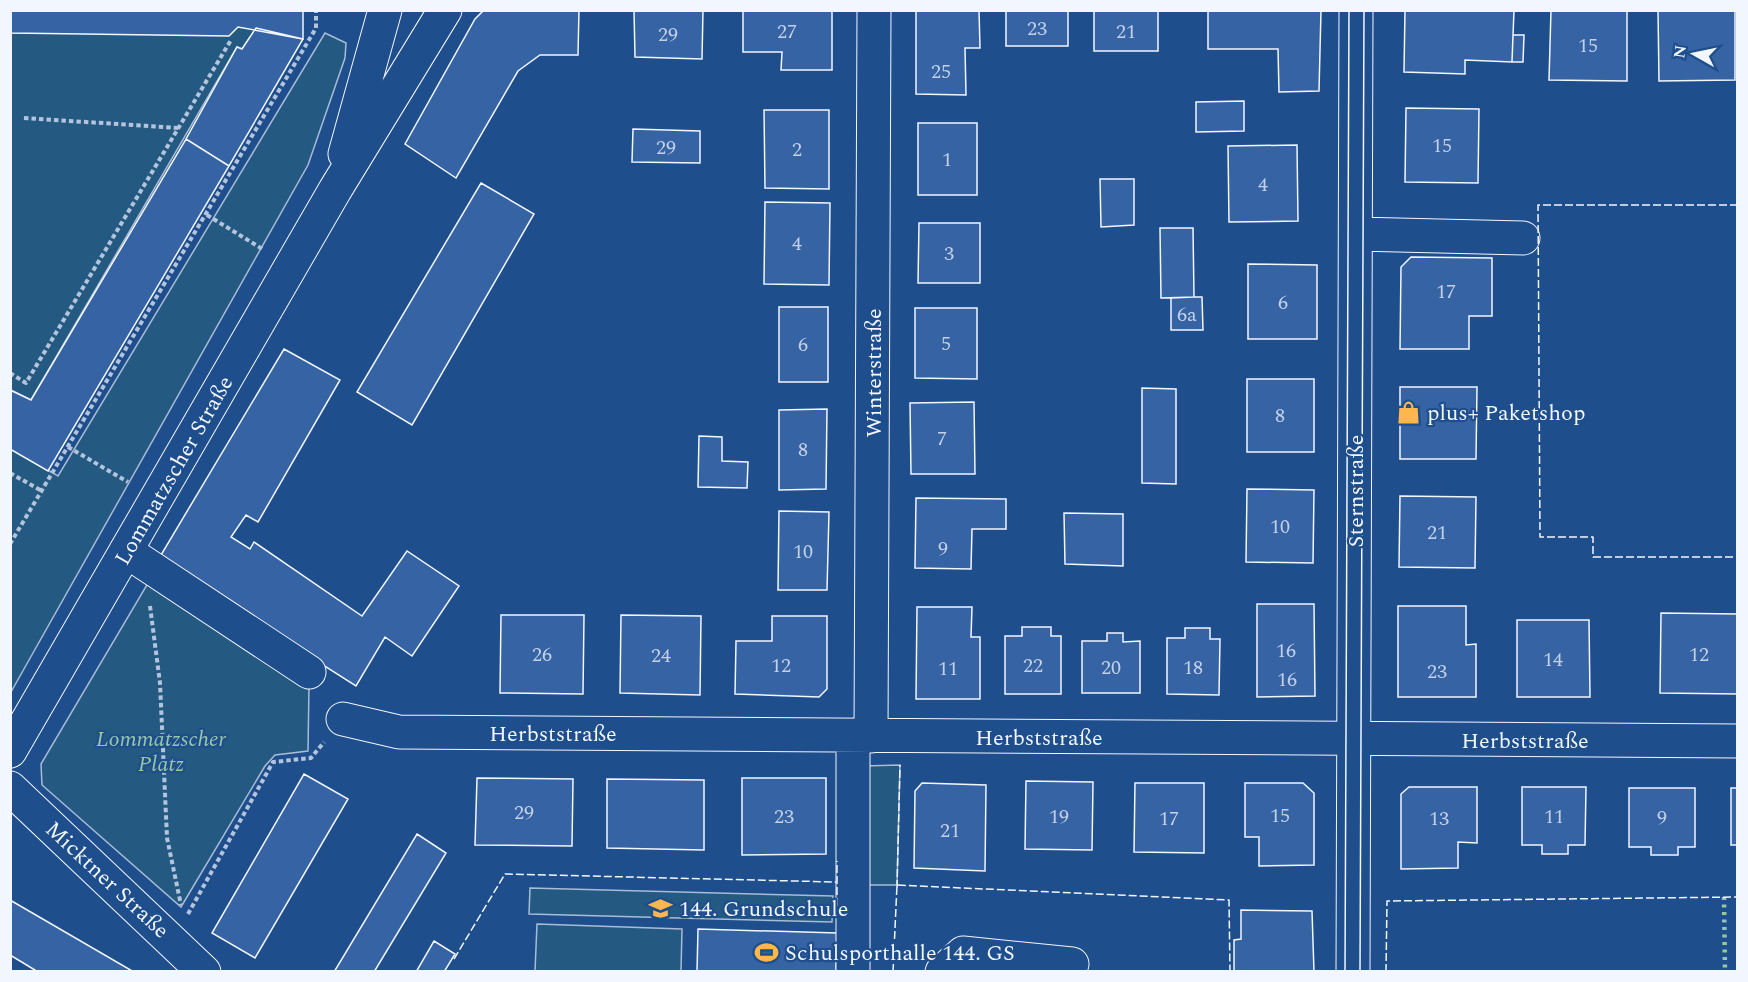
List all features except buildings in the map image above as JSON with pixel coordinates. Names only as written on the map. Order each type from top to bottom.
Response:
[{"type":"street","name":"Lommatzscher Straße","points":[[335,190],[385,10]]},
{"type":"street","name":"Lommatzscher Straße","points":[[10,751],[136,558],[157,499],[335,190],[445,10]]},
{"type":"street","name":"Winterstraße","points":[[853,972],[862,736],[874,10]]},
{"type":"street","name":"Sternstraße","points":[[1353,972],[1356,10]]},
{"type":"street","points":[[1356,234],[1523,238]]},
{"type":"street","points":[[136,558],[309,672]]},
{"type":"street","name":"Herbststraße","points":[[343,719],[399,732],[1737,741]]},
{"type":"street","name":"Micktner Straße","points":[[10,788],[204,972]]},
{"type":"street","points":[[942,972],[963,953],[1072,964]]},
{"type":"path","points":[[10,544],[207,215],[316,27],[316,10]]},
{"type":"path","points":[[10,373],[26,383],[231,40]]},
{"type":"path","points":[[24,118],[179,128]]},
{"type":"path","points":[[207,215],[291,265]]},
{"type":"path","points":[[68,447],[157,499]]},
{"type":"path","points":[[10,473],[42,491]]},
{"type":"path","points":[[136,558],[160,683],[167,838],[181,907],[186,916],[273,762],[311,758],[343,719]]},
{"type":"green space","points":[[256,28],[242,49],[237,47],[31,400],[11,390],[10,33]]},
{"type":"green space","points":[[325,33],[346,43],[345,58],[308,165],[11,692],[11,449],[58,476]]},
{"type":"green space","name":"Lommatzscher Platz","points":[[148,583],[309,686],[308,751],[275,755],[265,766],[181,907],[42,785],[41,764]]},
{"type":"green space","points":[[900,765],[897,885],[863,885],[863,766]]},
{"type":"green space","points":[[530,888],[833,896],[832,922],[529,914]]},
{"type":"green space","points":[[537,924],[682,929],[681,971],[535,971]]},
{"type":"tram line","points":[[1345,972],[1349,10]]},
{"type":"tram line","points":[[1360,972],[1364,10]]},
{"type":"hedge","points":[[1724,897],[1725,972]]},
{"type":"fence","points":[[1738,205],[1538,205],[1540,537],[1593,537],[1593,557],[1738,557]]},
{"type":"fence","points":[[897,888],[900,765]]},
{"type":"fence","points":[[837,861],[837,906]]},
{"type":"fence","points":[[454,959],[505,874],[836,882]]},
{"type":"fence","points":[[893,972],[897,885],[1229,900],[1230,972]]},
{"type":"fence","points":[[1386,972],[1387,901],[1738,897]]},
{"type":"place","name":"plus+ Paketshop","points":[[1409,412]]},
{"type":"place","name":"144. Grundschule","points":[[661,908]]},
{"type":"place","name":"Schulsporthalle 144. GS","points":[[767,952]]}]
